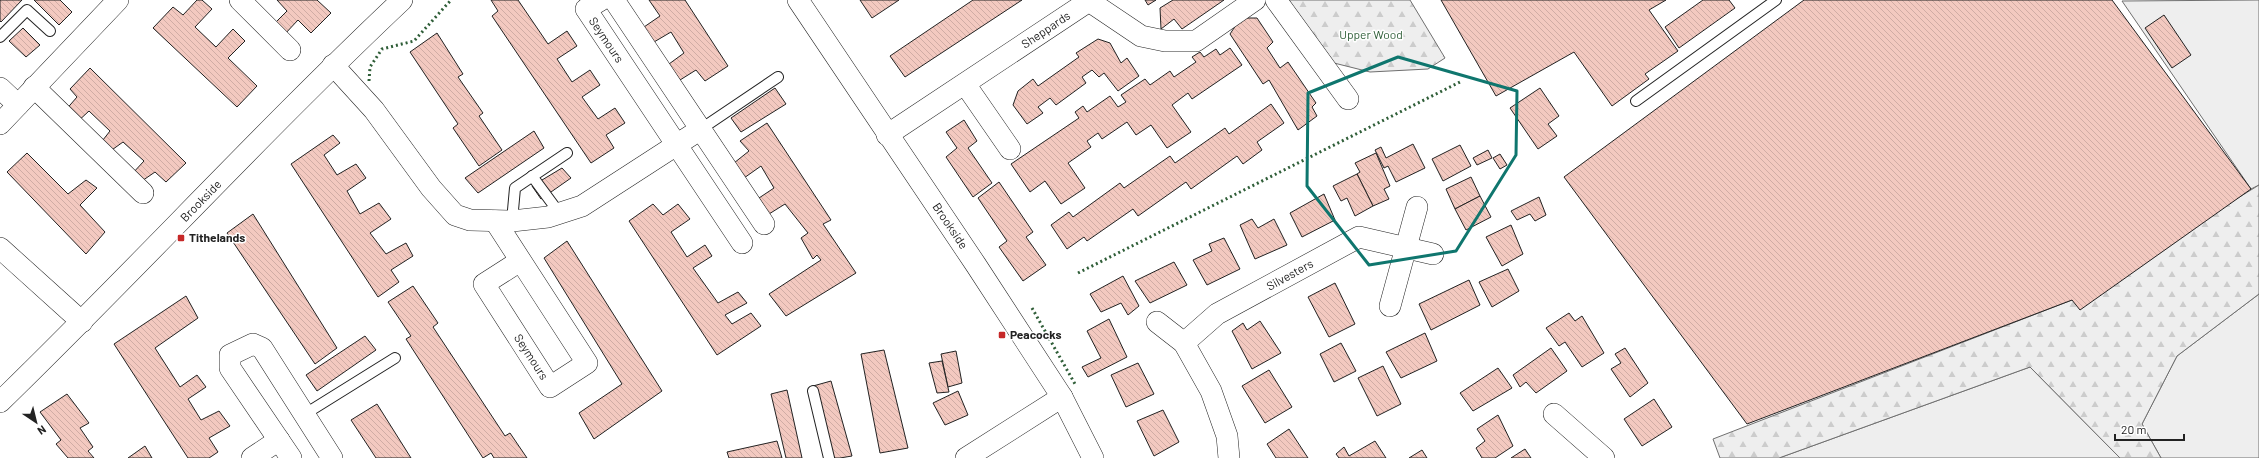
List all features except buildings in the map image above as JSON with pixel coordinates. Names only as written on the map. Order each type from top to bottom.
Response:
[{"type":"street","points":[[0,124],[118,0]]},
{"type":"street","points":[[240,0],[290,50]]},
{"type":"street","name":"Brookside","points":[[0,402],[82,322],[333,65],[402,0]]},
{"type":"street","name":"Seymours","points":[[600,0],[586,10],[742,242]]},
{"type":"street","points":[[614,0],[764,224]]},
{"type":"street","name":"Brookside","points":[[798,0],[887,135],[976,265],[1062,397],[1093,458]]},
{"type":"street","name":"Sheppards","points":[[887,135],[1090,1],[1141,36],[1165,41],[1196,41],[1255,0]]},
{"type":"street","points":[[1276,0],[1348,99]]},
{"type":"street","points":[[333,65],[374,110],[432,188],[455,215],[470,220],[503,221],[560,214],[582,206],[701,129]]},
{"type":"street","points":[[965,84],[1010,149]]},
{"type":"street","points":[[34,87],[143,193]]},
{"type":"street","points":[[0,88],[18,105]]},
{"type":"street","points":[[1390,306],[1417,207]]},
{"type":"street","name":"Seymours","points":[[503,221],[520,261],[587,363],[550,387],[484,284],[520,261]]},
{"type":"street","name":"Silvesters","points":[[1184,343],[1217,314],[1358,238],[1433,254]]},
{"type":"street","points":[[0,248],[82,322]]},
{"type":"street","points":[[1157,322],[1184,343],[1211,391],[1227,436],[1229,458]]},
{"type":"street","points":[[291,458],[230,368],[230,355],[253,344],[262,348],[332,458]]},
{"type":"street","points":[[966,458],[1062,397]]},
{"type":"street","points":[[1554,414],[1604,458]]},
{"type":"street","points":[[252,458],[279,440]]},
{"type":"lane","points":[[1636,100],[1776,0]]},
{"type":"lane","points":[[0,37],[27,10],[50,31]]},
{"type":"lane","points":[[701,129],[778,77]]},
{"type":"lane","points":[[503,221],[515,188],[567,153]]},
{"type":"lane","points":[[532,176],[560,214]]},
{"type":"lane","points":[[305,414],[395,358]]},
{"type":"lane","points":[[813,391],[829,458]]},
{"type":"highlighted area","points":[[1398,57],[1517,91],[1516,155],[1456,251],[1369,265],[1307,186],[1308,93]]},
{"type":"green space","name":"Upper Wood","points":[[1281,0],[1410,0],[1445,58],[1428,69],[1370,72],[1318,59]]},
{"type":"green space","points":[[2259,0],[2259,185],[2251,189],[2122,1]]},
{"type":"green space","points":[[2259,185],[2259,294],[2177,356],[2142,424],[2161,458],[2120,458],[2030,367],[1779,458],[1720,458],[1713,439],[2072,300]]},
{"type":"green space","points":[[2259,294],[2259,458],[2161,458],[2142,424],[2177,356]]},
{"type":"green space","points":[[2030,367],[2120,458],[1779,458]]},
{"type":"hedge","points":[[369,81],[370,67],[382,49],[414,41],[451,0]]},
{"type":"hedge","points":[[1078,273],[1460,82]]},
{"type":"hedge","points":[[1032,308],[1075,384]]},
{"type":"place","name":"Tithelands","points":[[181,238]]},
{"type":"place","name":"Peacocks","points":[[1002,335]]}]
